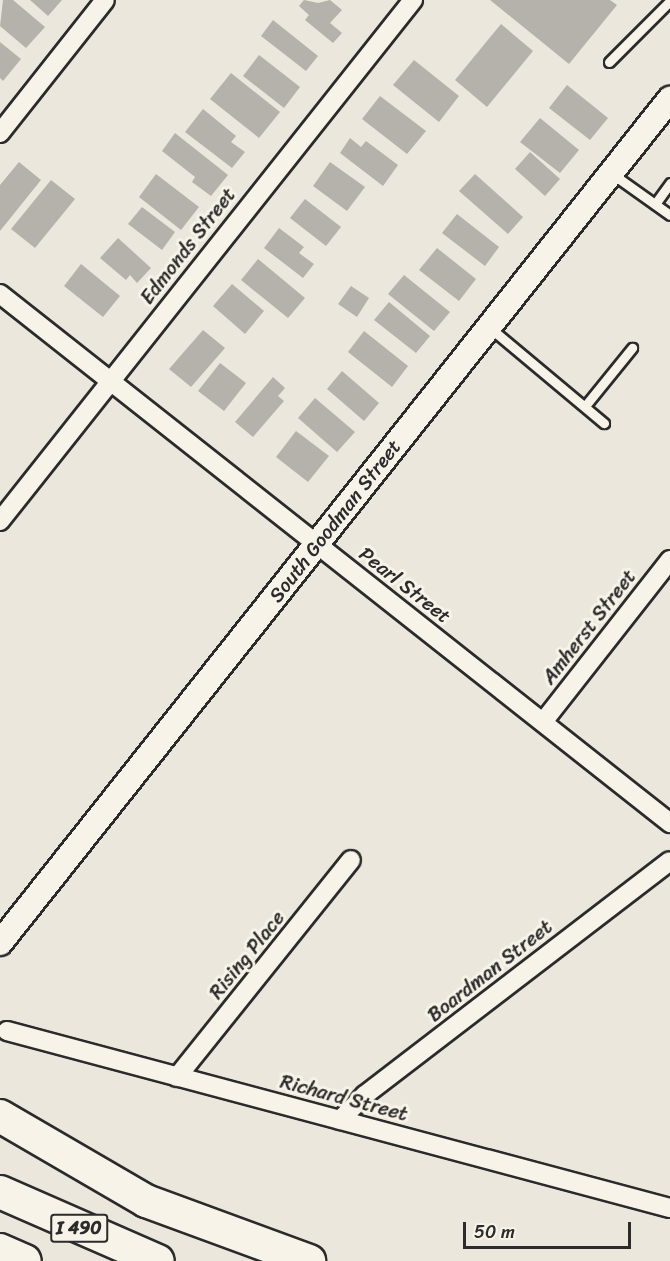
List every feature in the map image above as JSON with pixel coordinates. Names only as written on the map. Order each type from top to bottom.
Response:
[{"type":"highway","points":[[0,1116],[146,1201],[309,1261]]},
{"type":"highway","name":"I 490","points":[[0,1192],[158,1261]]},
{"type":"highway","points":[[0,1250],[25,1261]]},
{"type":"main road","name":"South Goodman Street","points":[[0,944],[670,99]]},
{"type":"street","points":[[0,133],[105,0]]},
{"type":"street","name":"Edmonds Street","points":[[0,521],[413,0]]},
{"type":"street","name":"Pearl Street","points":[[0,294],[670,823]]},
{"type":"street","name":"Amherst Street","points":[[543,722],[670,560]]},
{"type":"street","name":"Rising Place","points":[[177,1077],[351,860]]},
{"type":"street","name":"Boardman Street","points":[[340,1120],[365,1095],[670,861]]},
{"type":"street","name":"Richard Street","points":[[7,1031],[670,1208]]},
{"type":"lane","points":[[609,62],[670,2]]},
{"type":"lane","points":[[611,173],[670,215]]},
{"type":"lane","points":[[655,204],[670,183]]},
{"type":"lane","points":[[489,327],[604,423]]},
{"type":"lane","points":[[585,406],[632,348]]},
{"type":"building","points":[[3,0],[13,0],[45,27],[26,48],[0,26]]},
{"type":"building","points":[[30,0],[62,0],[48,16]]},
{"type":"building","points":[[304,0],[318,3],[330,0],[342,10],[330,23],[342,33],[333,43],[305,20],[309,15],[299,6]]},
{"type":"building","points":[[490,0],[610,0],[617,5],[569,64]]},
{"type":"building","points":[[273,20],[318,56],[306,71],[261,36]]},
{"type":"building","points":[[501,24],[533,51],[487,107],[455,80]]},
{"type":"building","points":[[0,42],[21,59],[3,81],[0,78]]},
{"type":"building","points":[[259,55],[300,87],[284,108],[243,76]]},
{"type":"building","points":[[414,60],[459,96],[439,122],[393,85]]},
{"type":"building","points":[[231,73],[280,112],[259,138],[210,99]]},
{"type":"building","points":[[567,85],[608,118],[590,140],[549,108]]},
{"type":"building","points":[[380,96],[426,131],[407,154],[362,119]]},
{"type":"building","points":[[203,109],[236,136],[231,142],[245,152],[232,168],[185,132]]},
{"type":"building","points":[[540,118],[579,150],[560,173],[520,142]]},
{"type":"building","points":[[175,133],[228,175],[211,196],[192,182],[195,177],[162,151]]},
{"type":"building","points":[[350,138],[361,147],[366,141],[398,165],[383,186],[340,153]]},
{"type":"building","points":[[530,152],[560,179],[545,196],[515,169]]},
{"type":"building","points":[[19,162],[41,180],[0,231],[0,185]]},
{"type":"building","points":[[330,162],[365,187],[347,211],[313,186]]},
{"type":"building","points":[[156,174],[199,207],[181,230],[139,197]]},
{"type":"building","points":[[475,174],[523,217],[508,234],[459,191]]},
{"type":"building","points":[[51,180],[75,199],[35,248],[11,229]]},
{"type":"building","points":[[305,199],[341,227],[326,246],[290,218]]},
{"type":"building","points":[[142,207],[175,232],[162,250],[128,224]]},
{"type":"building","points":[[457,214],[499,247],[485,266],[442,233]]},
{"type":"building","points":[[279,228],[304,247],[299,253],[314,264],[303,278],[264,248]]},
{"type":"building","points":[[118,238],[151,268],[137,283],[130,275],[126,280],[100,258]]},
{"type":"building","points":[[437,248],[476,279],[459,301],[419,270]]},
{"type":"building","points":[[258,259],[305,298],[288,318],[241,280]]},
{"type":"building","points":[[81,264],[120,296],[103,317],[64,286]]},
{"type":"building","points":[[404,275],[450,312],[434,331],[388,294]]},
{"type":"building","points":[[232,284],[264,311],[245,334],[213,306]]},
{"type":"building","points":[[351,286],[369,298],[357,317],[338,304]]},
{"type":"building","points":[[389,302],[430,336],[416,353],[374,320]]},
{"type":"building","points":[[203,330],[225,348],[191,387],[169,369]]},
{"type":"building","points":[[364,331],[408,366],[392,387],[348,352]]},
{"type":"building","points":[[220,363],[246,383],[224,411],[198,391]]},
{"type":"building","points":[[342,371],[379,403],[364,421],[327,389]]},
{"type":"building","points":[[273,377],[285,388],[278,396],[284,401],[253,437],[235,422]]},
{"type":"building","points":[[315,398],[355,432],[337,452],[298,418]]},
{"type":"building","points":[[296,431],[329,456],[308,482],[276,457]]}]
